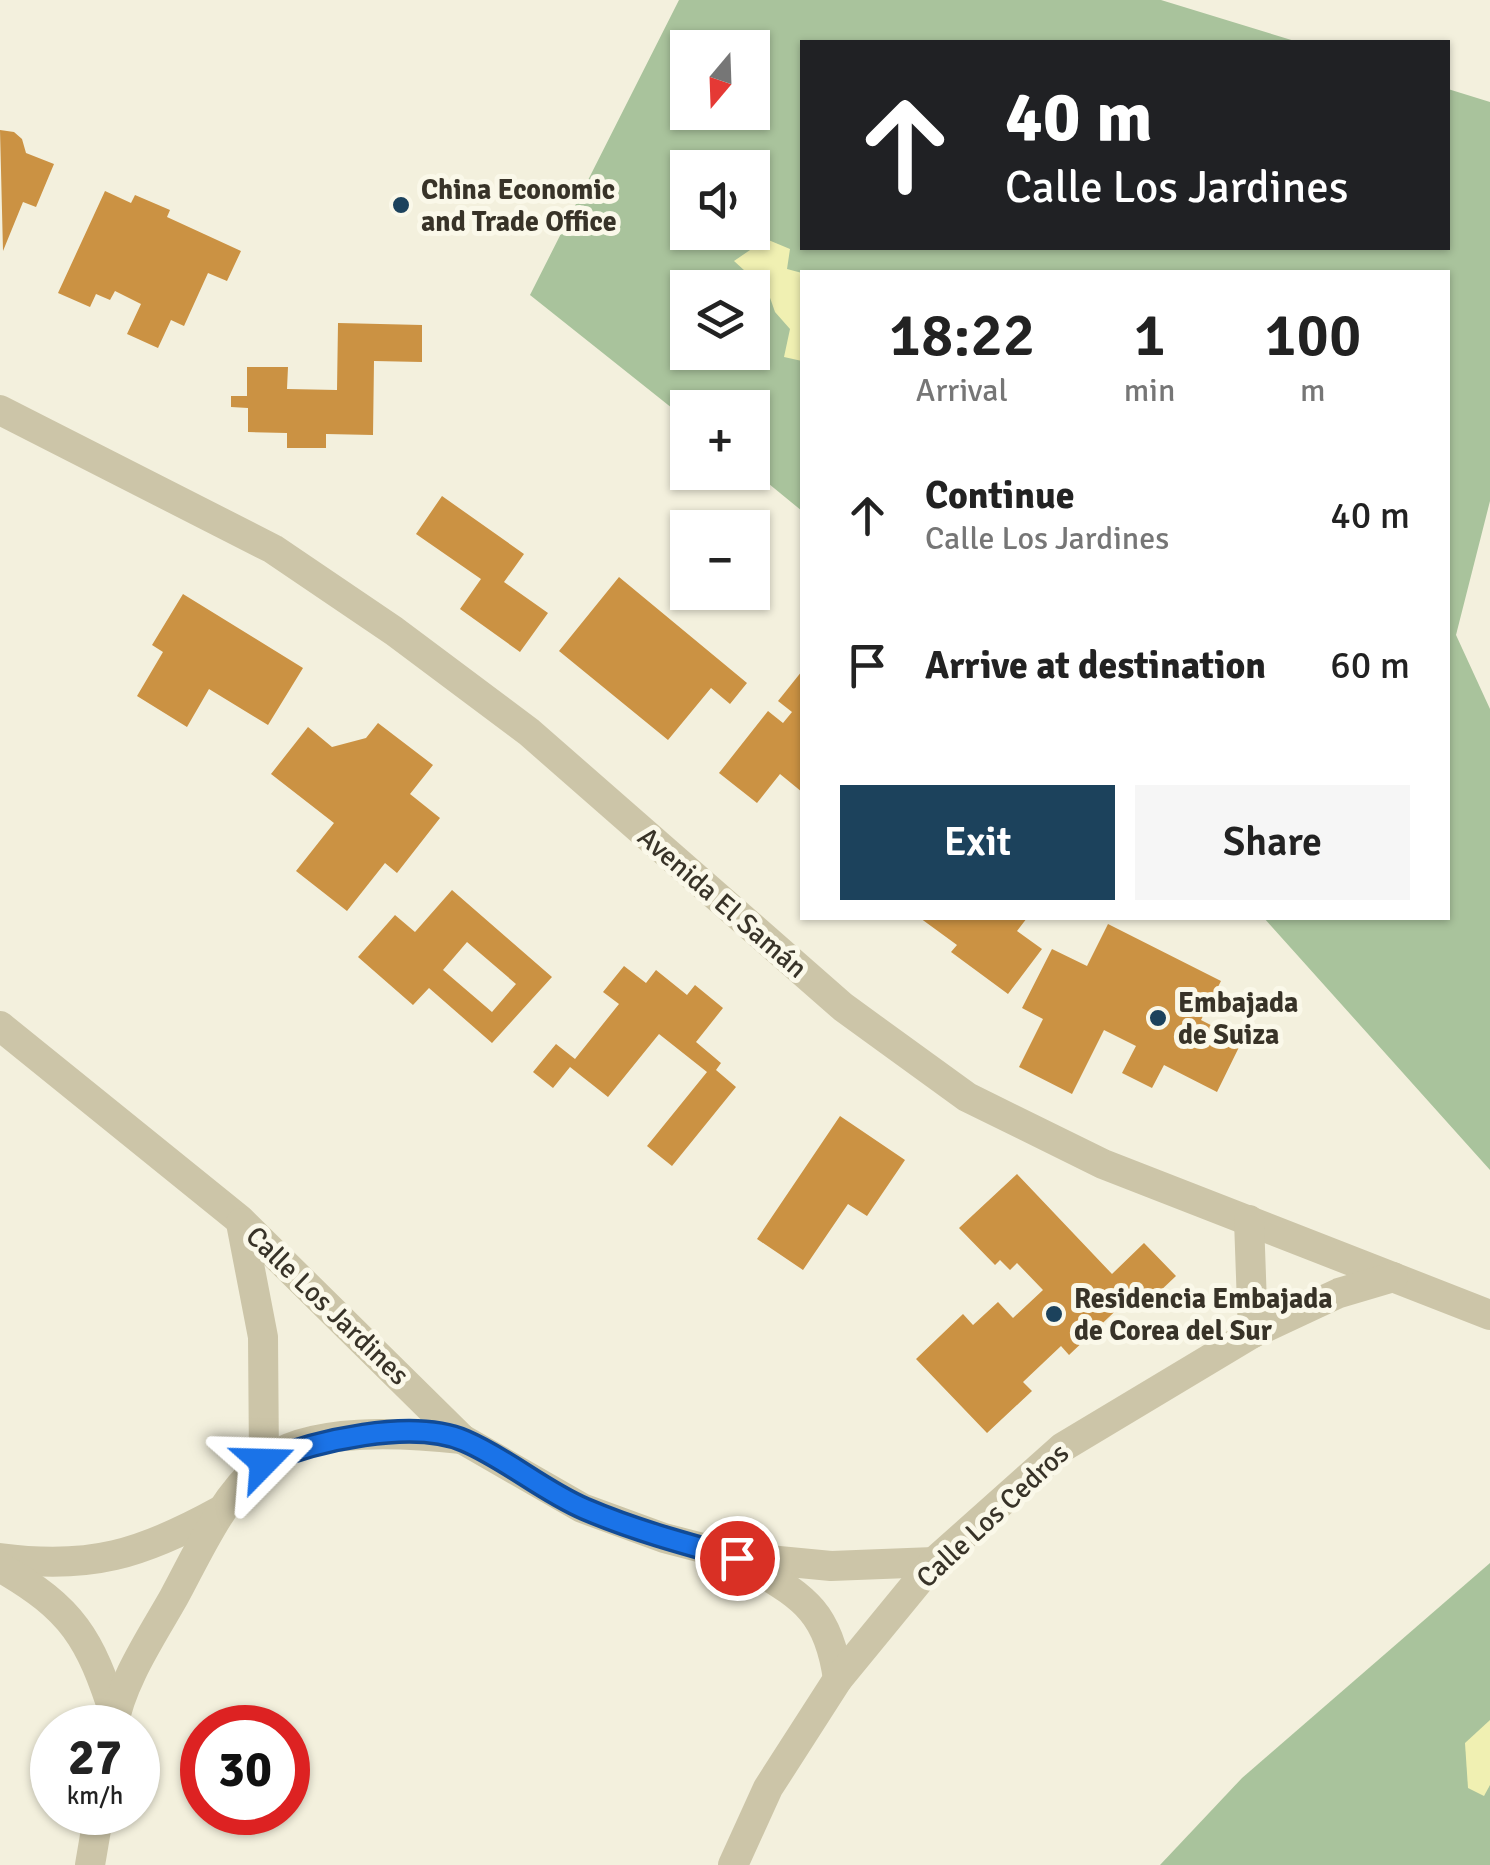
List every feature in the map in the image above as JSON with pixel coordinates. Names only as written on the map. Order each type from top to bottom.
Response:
[{"type":"street","name":"Avenida El Samán","points":[[0,410],[274,549],[394,631],[529,732],[843,1008],[967,1098],[1103,1164],[1490,1315]]},
{"type":"street","name":"Calle Los Jardines","points":[[0,1026],[240,1220],[462,1439],[582,1508],[664,1538],[737,1558],[831,1566],[934,1562]]},
{"type":"street","points":[[240,1220],[263,1337],[264,1462]]},
{"type":"street","points":[[1249,1220],[1253,1332]]},
{"type":"street","name":"Calle Los Cedros","points":[[733,1865],[768,1788],[838,1679],[934,1562],[1062,1446],[1253,1332],[1339,1293],[1393,1276]]},
{"type":"street","points":[[122,1705],[220,1510],[264,1462],[312,1442],[351,1436],[407,1434],[462,1439]]},
{"type":"street","points":[[0,1558],[74,1564],[137,1552],[220,1510]]},
{"type":"street","name":"Calle Los Jardines","points":[[737,1558],[804,1601],[819,1618],[832,1640],[838,1679]]},
{"type":"street","points":[[0,1567],[40,1593],[74,1623],[94,1652],[109,1705]]},
{"type":"street","points":[[90,1865],[95,1835]]},
{"type":"shaded area","points":[[679,0],[1161,0],[1291,40],[800,40],[800,250],[1450,250],[1450,90],[1490,102],[1490,501],[1456,635],[1490,709],[1490,1170],[1266,920],[1450,920],[1450,270],[800,270],[800,509],[770,485],[770,390],[670,390],[670,406],[530,295]]},
{"type":"shaded area","points":[[1490,1563],[1490,1865],[1160,1865],[1242,1778]]},
{"type":"sand","points":[[770,241],[790,249],[787,269],[800,272],[800,361],[784,357],[790,329],[775,312],[770,298],[770,270],[744,270],[734,261],[750,250],[770,250]]},
{"type":"sand","points":[[1490,1720],[1490,1785],[1484,1796],[1468,1788],[1465,1743]]},
{"type":"building","points":[[0,130],[14,132],[22,139],[26,153],[54,164],[36,207],[23,202],[3,251]]},
{"type":"building","points":[[105,191],[131,203],[135,195],[170,210],[167,217],[241,251],[227,281],[208,273],[184,326],[171,320],[158,348],[127,334],[141,304],[115,291],[110,300],[96,294],[90,307],[58,293]]},
{"type":"building","points":[[338,323],[422,325],[422,362],[374,361],[373,435],[326,434],[326,448],[287,448],[287,433],[248,432],[248,408],[231,407],[231,396],[247,396],[247,367],[288,367],[287,389],[337,390]]},
{"type":"building","points":[[442,496],[524,554],[504,582],[548,613],[520,652],[460,609],[481,579],[416,534]]},
{"type":"building","points":[[619,577],[747,683],[730,704],[711,688],[668,740],[559,651]]},
{"type":"building","points":[[183,594],[303,668],[268,725],[209,689],[187,727],[137,696],[163,652],[152,645]]},
{"type":"building","points":[[800,674],[800,790],[780,774],[757,803],[719,773],[768,711],[783,723],[792,712],[778,701]]},
{"type":"building","points":[[378,723],[433,765],[410,794],[440,818],[397,873],[385,863],[347,911],[296,871],[334,823],[271,774],[308,727],[332,747],[366,738]]},
{"type":"building","points":[[452,890],[552,977],[492,1043],[429,988],[413,1005],[358,957],[395,915],[415,932]],"holes":[[[467,942],[516,984],[492,1012],[443,970]]]},
{"type":"building","points":[[923,920],[1025,920],[1017,931],[1042,949],[1008,994],[951,952],[957,945]]},
{"type":"building","points":[[1108,924],[1221,981],[1201,1020],[1242,1041],[1217,1092],[1164,1065],[1152,1088],[1122,1073],[1136,1046],[1104,1030],[1072,1094],[1019,1067],[1043,1019],[1022,1008],[1052,949],[1087,966]]},
{"type":"building","points":[[624,966],[646,983],[656,970],[687,995],[695,985],[723,1008],[696,1042],[721,1063],[716,1070],[736,1087],[672,1166],[647,1146],[707,1072],[659,1034],[608,1097],[570,1067],[553,1088],[533,1072],[556,1044],[575,1059],[619,1004],[603,992]]},
{"type":"building","points":[[840,1116],[905,1160],[867,1216],[848,1204],[803,1270],[757,1239]]},
{"type":"building","points":[[1017,1174],[1112,1274],[1144,1243],[1176,1276],[1139,1311],[1128,1299],[1069,1355],[1061,1346],[1023,1382],[1032,1391],[987,1433],[916,1359],[963,1314],[973,1325],[998,1302],[1013,1318],[1043,1290],[1017,1263],[1010,1270],[1000,1260],[995,1265],[959,1228]]},
{"type":"place","name":"China Economic and Trade Office","points":[[401,205]]},
{"type":"place","name":"Embajada de Suiza","points":[[1158,1018]]},
{"type":"place","name":"Residencia Embajada de Corea del Sur","points":[[1054,1314]]},
{"type":"route","points":[[264,1462],[312,1442],[351,1436],[407,1434],[462,1439],[582,1508],[664,1538],[737,1558]]}]
